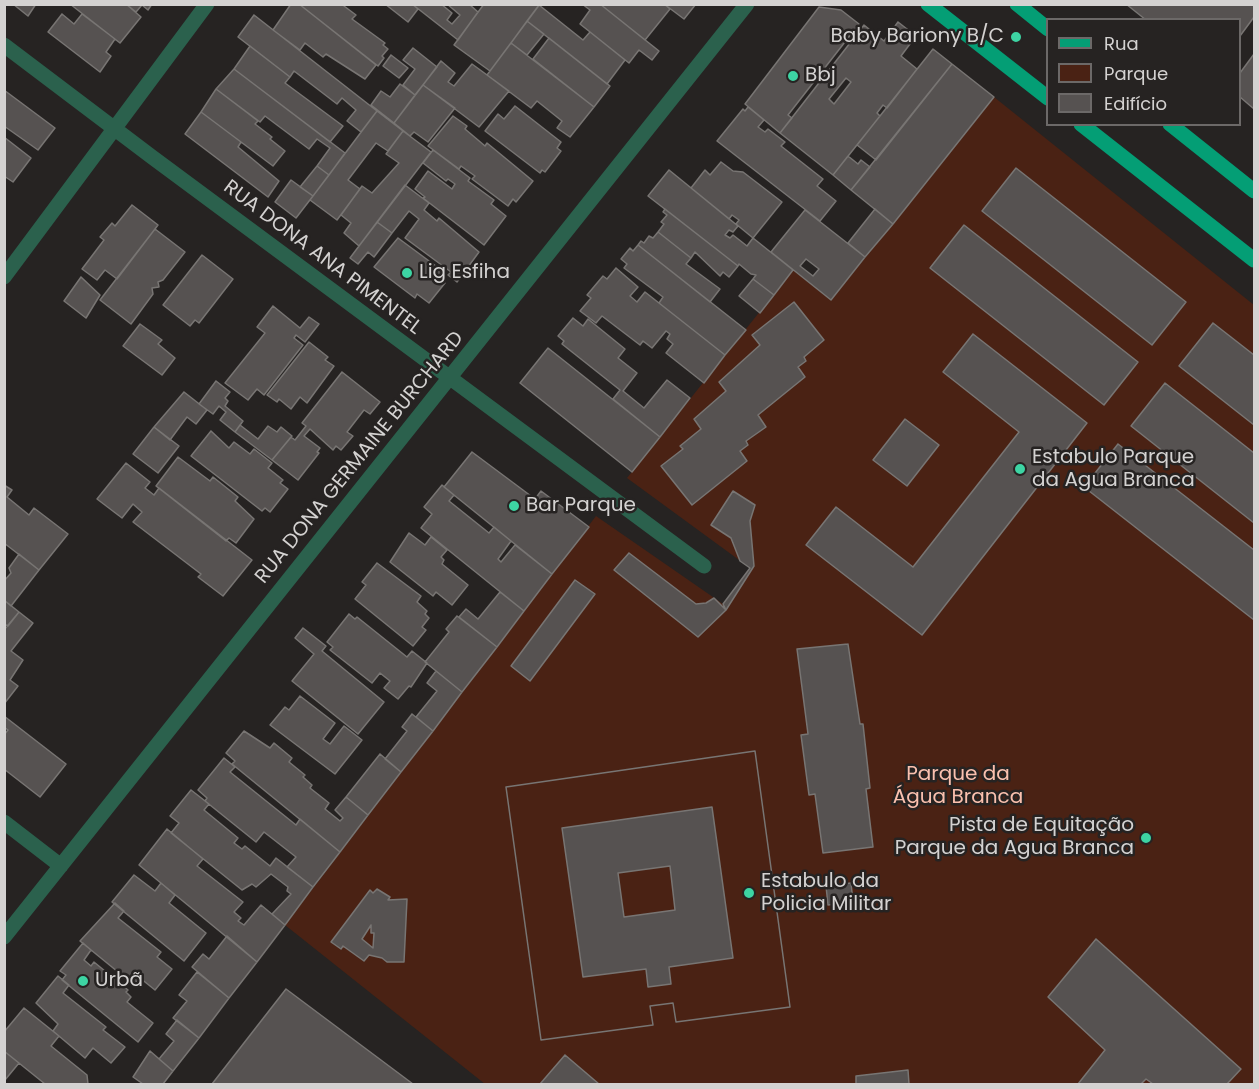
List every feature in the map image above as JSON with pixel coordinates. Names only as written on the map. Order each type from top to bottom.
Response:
[{"type":"main road","points":[[928,4],[1046,97]]},
{"type":"main road","points":[[1017,4],[1046,27]]},
{"type":"main road","points":[[1084,126],[1254,260]]},
{"type":"main road","points":[[1173,126],[1254,191]]},
{"type":"street","points":[[4,277],[207,4]]},
{"type":"street","name":"RUA DONA GERMAINE BURCHARD","points":[[4,937],[450,380],[747,4]]},
{"type":"street","name":"RUA DONA ANA PIMENTEL","points":[[4,45],[450,380],[704,566]]},
{"type":"street","points":[[4,822],[61,866]]},
{"type":"green space","name":"Parque da Água Branca","points":[[994,97],[1254,305],[1254,1084],[485,1084],[285,925],[596,516],[723,604],[750,568],[627,478],[793,270],[831,300]]},
{"type":"building","points":[[13,4],[36,4],[28,16]]},
{"type":"building","points":[[70,4],[126,4],[141,17],[120,43]]},
{"type":"building","points":[[126,4],[152,4],[148,10],[142,5],[136,12]]},
{"type":"building","points":[[291,4],[299,4],[376,65],[365,79],[326,54],[323,57],[305,43],[300,50],[273,30]]},
{"type":"building","points":[[299,4],[346,4],[344,6],[356,15],[352,19],[385,43],[383,45],[388,49],[382,56],[384,58],[378,66]]},
{"type":"building","points":[[385,4],[412,4],[418,9],[408,22]]},
{"type":"building","points":[[412,4],[441,4],[452,13],[447,20],[452,24],[460,15],[447,4],[469,4],[478,12],[458,40]]},
{"type":"building","points":[[484,4],[540,4],[490,71],[454,45]]},
{"type":"building","points":[[582,4],[600,4],[659,51],[652,60],[639,50],[629,63],[580,24],[590,10]]},
{"type":"building","points":[[600,4],[664,4],[670,9],[645,40]]},
{"type":"building","points":[[664,4],[696,4],[684,19]]},
{"type":"building","points":[[1126,4],[1254,4],[1254,17],[1241,35],[1241,18],[1144,18]]},
{"type":"building","points":[[539,5],[583,40],[590,32],[625,60],[607,84],[527,21]]},
{"type":"building","name":"Bbj","points":[[819,7],[841,10],[859,24],[788,115],[792,118],[780,133],[745,104]]},
{"type":"building","points":[[62,14],[74,24],[82,14],[115,39],[106,52],[111,56],[100,72],[48,32]]},
{"type":"building","points":[[254,15],[377,111],[361,132],[347,121],[356,110],[342,98],[337,104],[294,71],[290,77],[238,37]]},
{"type":"building","points":[[527,21],[544,34],[527,55],[511,43]]},
{"type":"building","points":[[898,22],[916,36],[901,56],[917,69],[887,108],[883,105],[877,113],[880,116],[833,175],[780,133],[864,25],[884,41]],"holes":[[[846,78],[851,82],[834,104],[829,99]]]},
{"type":"building","points":[[549,38],[610,86],[594,107],[533,59]]},
{"type":"building","points":[[511,43],[594,107],[570,137],[557,128],[562,121],[537,101],[531,108],[487,75]]},
{"type":"building","points":[[250,46],[290,77],[285,83],[343,126],[330,142],[234,69]]},
{"type":"building","points":[[413,48],[437,67],[415,95],[403,85],[415,69],[403,60]]},
{"type":"building","points":[[933,49],[952,64],[876,160],[857,145]]},
{"type":"building","points":[[1254,54],[1254,109],[1241,98],[1241,72]]},
{"type":"building","points":[[391,55],[408,68],[399,78],[383,66]]},
{"type":"building","points":[[441,61],[455,73],[448,82],[454,86],[472,64],[509,91],[479,127],[423,85]]},
{"type":"building","points":[[952,64],[994,97],[893,224],[851,190]]},
{"type":"building","points":[[234,69],[345,153],[329,175],[317,166],[330,148],[317,139],[309,149],[265,116],[260,122],[216,89]]},
{"type":"building","points":[[400,84],[415,95],[394,123],[371,105],[381,91],[390,97]]},
{"type":"building","points":[[423,85],[455,108],[428,142],[414,132],[410,136],[394,123]]},
{"type":"building","points":[[216,89],[258,121],[255,124],[285,151],[273,166],[201,112]]},
{"type":"building","points":[[4,90],[55,128],[38,150],[4,126]]},
{"type":"building","points":[[515,106],[561,142],[557,148],[561,151],[545,172],[542,170],[540,173],[485,131],[498,114],[504,119]]},
{"type":"building","points":[[748,107],[764,120],[758,127],[765,132],[768,129],[785,142],[781,146],[823,179],[817,186],[836,201],[820,221],[717,141],[743,109],[745,111]]},
{"type":"building","points":[[377,111],[403,131],[388,151],[376,143],[348,180],[360,189],[337,220],[310,200]]},
{"type":"building","points":[[201,112],[241,142],[238,147],[279,181],[268,197],[185,134]]},
{"type":"building","points":[[453,116],[467,126],[465,129],[485,146],[487,143],[533,181],[516,202],[513,199],[508,206],[472,179],[475,176],[461,166],[459,169],[428,146]]},
{"type":"building","points":[[403,131],[431,152],[359,246],[344,233],[351,223],[341,215],[362,186],[372,193],[399,163],[386,154]]},
{"type":"building","points":[[4,137],[31,158],[13,182],[4,176]]},
{"type":"building","points":[[433,150],[470,178],[468,181],[494,200],[491,204],[506,216],[484,245],[423,198],[425,197],[415,189],[428,171],[452,189],[455,184],[448,179],[446,181],[423,163]]},
{"type":"building","points":[[848,156],[858,164],[861,160],[870,167],[851,190],[833,175]]},
{"type":"building","points":[[721,162],[733,171],[743,172],[782,202],[753,238],[736,224],[739,220],[732,215],[729,219],[691,188],[705,170],[710,175]]},
{"type":"building","points":[[317,166],[329,175],[313,196],[300,187]]},
{"type":"building","points":[[1016,168],[1186,302],[1152,345],[982,211]]},
{"type":"building","points":[[669,170],[738,226],[733,232],[729,230],[725,235],[730,238],[733,235],[747,246],[753,238],[793,270],[774,295],[753,279],[756,275],[751,274],[739,264],[738,266],[648,196]]},
{"type":"building","points":[[291,180],[313,196],[296,218],[275,202]]},
{"type":"building","points":[[405,185],[429,203],[424,210],[437,221],[439,218],[479,252],[457,282],[448,275],[451,272],[405,238],[419,219],[409,211],[392,233],[377,222]]},
{"type":"building","points":[[132,205],[158,225],[117,279],[105,270],[97,280],[82,269],[104,240],[100,237],[112,223],[115,226]]},
{"type":"building","points":[[665,209],[738,266],[729,277],[723,272],[720,276],[695,252],[691,258],[658,232],[664,224],[661,222],[667,215],[663,212]]},
{"type":"building","points":[[875,209],[893,224],[865,257],[848,243]]},
{"type":"building","points":[[805,210],[865,257],[831,300],[771,252]],"holes":[[[806,259],[819,269],[813,276],[800,266]]]},
{"type":"building","points":[[377,222],[392,233],[374,257],[368,252],[358,264],[350,258]]},
{"type":"building","points":[[964,225],[1138,362],[1104,405],[930,268]]},
{"type":"building","points":[[155,229],[185,252],[163,280],[158,282],[159,287],[152,288],[153,294],[131,324],[100,300]]},
{"type":"building","points":[[658,232],[691,258],[686,264],[720,289],[710,302],[638,245],[641,241],[644,243],[649,236],[653,238]]},
{"type":"building","points":[[398,238],[444,272],[439,278],[445,283],[429,303],[417,294],[415,298],[374,267]]},
{"type":"building","points":[[638,245],[746,330],[725,355],[659,303],[663,297],[624,268],[627,264],[621,259],[630,248],[633,251]]},
{"type":"building","points":[[202,255],[233,279],[199,323],[195,320],[190,326],[163,305]]},
{"type":"building","points":[[616,268],[638,287],[630,296],[637,302],[645,292],[725,355],[704,383],[666,353],[673,344],[667,339],[670,334],[666,331],[652,348],[643,341],[640,345],[602,316],[596,323],[580,311],[591,298],[587,295],[603,276],[607,279]]},
{"type":"building","points":[[81,277],[100,295],[86,318],[64,301]]},
{"type":"building","points":[[753,279],[774,295],[760,313],[739,296]]},
{"type":"building","points":[[794,302],[824,340],[804,357],[806,361],[798,367],[805,377],[758,415],[766,427],[746,441],[748,445],[740,451],[747,461],[692,505],[661,466],[683,449],[680,446],[701,429],[694,419],[726,391],[719,382],[760,345],[752,335]]},
{"type":"building","points":[[273,306],[300,328],[309,317],[319,324],[305,342],[296,335],[294,338],[303,345],[264,395],[257,389],[248,400],[225,383],[265,333],[257,327]]},
{"type":"building","points":[[573,318],[583,326],[588,319],[625,349],[618,358],[637,373],[623,391],[644,408],[667,380],[690,398],[660,437],[613,399],[620,390],[562,344],[564,341],[558,336]]},
{"type":"building","points":[[1213,323],[1254,355],[1254,425],[1179,366]]},
{"type":"building","points":[[140,324],[162,340],[158,344],[175,358],[162,375],[123,346]]},
{"type":"building","name":"Estabulo Parque da Agua Branca","points":[[973,334],[1087,423],[922,635],[806,545],[836,507],[913,567],[1019,432],[943,372]]},
{"type":"building","points":[[309,342],[328,357],[325,360],[334,366],[307,403],[300,397],[291,409],[279,399],[277,402],[267,395]]},
{"type":"building","points":[[548,348],[660,437],[632,472],[520,383]]},
{"type":"building","points":[[342,372],[380,402],[370,414],[364,410],[347,432],[353,436],[341,450],[336,446],[333,450],[310,429],[304,436],[320,448],[317,452],[319,453],[298,480],[272,460],[291,437],[295,440],[306,426],[302,423]]},
{"type":"building","points":[[216,381],[230,392],[225,398],[228,401],[225,406],[243,421],[235,432],[220,420],[226,412],[219,406],[213,414],[199,404]]},
{"type":"building","points":[[1165,383],[1254,453],[1254,523],[1131,426]]},
{"type":"building","points":[[184,392],[207,410],[196,424],[187,417],[170,440],[154,427]]},
{"type":"building","points":[[905,419],[939,445],[907,486],[873,460]]},
{"type":"building","points":[[240,425],[258,439],[268,426],[277,432],[281,427],[292,436],[272,460],[235,432]]},
{"type":"building","points":[[154,427],[179,446],[158,473],[133,454]]},
{"type":"building","points":[[211,431],[229,448],[234,442],[250,454],[254,449],[272,463],[268,468],[283,480],[280,483],[288,489],[270,512],[265,508],[262,511],[191,456]]},
{"type":"building","points":[[1118,444],[1254,550],[1254,620],[1084,487]]},
{"type":"building","points":[[472,452],[535,499],[541,491],[589,527],[552,574],[444,487]]},
{"type":"building","points":[[178,457],[210,481],[213,477],[238,497],[235,501],[254,519],[236,543],[229,538],[226,541],[156,486]]},
{"type":"building","points":[[126,463],[150,482],[145,488],[154,495],[159,488],[252,560],[223,596],[198,577],[201,574],[133,522],[142,512],[133,504],[122,518],[97,499]]},
{"type":"building","points":[[4,485],[12,490],[7,497],[29,515],[34,508],[68,534],[39,570],[4,543]]},
{"type":"building","points":[[442,485],[454,495],[449,501],[489,533],[494,527],[511,541],[498,559],[501,562],[515,545],[552,574],[524,611],[421,528],[432,514],[424,507]]},
{"type":"building","points":[[733,491],[755,505],[750,521],[754,566],[726,610],[723,604],[750,568],[740,561],[731,538],[711,525]]},
{"type":"building","points":[[409,533],[425,545],[431,537],[447,550],[441,557],[444,560],[442,564],[468,585],[452,605],[436,592],[433,596],[390,562]]},
{"type":"building","points":[[629,553],[696,604],[706,603],[714,598],[726,610],[698,637],[614,570]]},
{"type":"building","points":[[19,554],[39,570],[11,606],[4,600],[4,581],[11,573],[9,568]]},
{"type":"building","points":[[377,563],[421,596],[417,602],[427,611],[425,614],[429,618],[422,627],[426,630],[413,646],[355,599],[366,585],[362,582]]},
{"type":"building","points":[[575,580],[595,594],[530,681],[511,666]]},
{"type":"building","points":[[500,592],[524,611],[497,647],[459,617],[466,609],[478,619]]},
{"type":"building","points":[[4,600],[19,612],[8,626],[4,624]]},
{"type":"building","points":[[19,612],[33,623],[11,651],[23,660],[10,680],[18,686],[4,704],[4,630]]},
{"type":"building","points":[[349,614],[355,619],[357,617],[407,657],[412,651],[427,663],[411,687],[409,686],[398,699],[384,688],[390,681],[380,673],[372,683],[330,650],[333,647],[327,642]]},
{"type":"building","points":[[457,616],[497,647],[462,692],[425,662],[449,632],[446,629]]},
{"type":"building","points":[[303,628],[326,646],[322,651],[384,702],[358,734],[292,681],[314,654],[295,638]]},
{"type":"building","points":[[848,644],[860,724],[863,724],[870,788],[866,789],[873,847],[823,853],[815,794],[809,795],[801,735],[808,734],[797,649]]},
{"type":"building","points":[[436,671],[462,692],[433,731],[416,717],[437,691],[427,683]]},
{"type":"building","points":[[300,696],[335,723],[323,739],[330,744],[344,726],[362,740],[335,774],[270,725],[285,707],[289,710]]},
{"type":"building","points":[[412,714],[433,731],[401,772],[385,759],[407,731],[402,727]]},
{"type":"building","points":[[4,716],[66,764],[40,797],[4,769],[4,735],[8,730],[4,727]]},
{"type":"building","points":[[244,731],[270,748],[274,743],[292,758],[289,762],[305,775],[303,777],[312,785],[310,788],[329,803],[325,809],[340,821],[343,818],[335,810],[346,797],[368,815],[340,852],[232,764],[235,761],[226,753]]},
{"type":"building","name":"Estabulo da Policia Militar","points":[[755,751],[790,1007],[676,1022],[673,1003],[650,1006],[653,1025],[541,1040],[506,787]],"holes":[[[712,807],[733,958],[669,967],[671,984],[648,987],[646,969],[583,977],[562,828]]]},
{"type":"building","name":"Estabulo da Policia Militar","points":[[755,751],[790,1007],[676,1022],[673,1003],[650,1006],[653,1025],[541,1040],[506,787]]},
{"type":"building","points":[[380,754],[401,772],[368,815],[346,797]]},
{"type":"building","points":[[224,758],[235,767],[230,772],[296,825],[300,819],[340,852],[313,887],[287,867],[296,857],[264,832],[256,842],[205,801],[207,798],[198,790]]},
{"type":"building","points":[[191,790],[209,804],[204,810],[238,838],[234,843],[242,849],[245,846],[270,866],[276,858],[313,887],[285,925],[272,914],[291,894],[287,891],[288,887],[271,874],[256,887],[252,884],[242,890],[171,833],[179,823],[170,816]]},
{"type":"building","points":[[167,829],[203,859],[197,866],[243,902],[234,912],[241,918],[238,921],[244,925],[261,905],[285,925],[257,962],[139,865]]},
{"type":"building","points":[[670,866],[675,910],[624,917],[618,873]]},
{"type":"building","points":[[134,875],[155,891],[161,883],[175,895],[169,903],[206,933],[184,961],[112,902]]},
{"type":"building","points":[[851,883],[853,902],[828,905],[826,886]]},
{"type":"building","points":[[377,889],[390,897],[388,900],[407,899],[404,962],[387,962],[382,958],[369,955],[364,961],[343,946],[341,949],[331,942],[370,890],[373,893]],"holes":[[[371,925],[371,933],[374,933],[373,948],[362,939]]]},
{"type":"building","points":[[115,903],[124,911],[118,918],[161,952],[157,957],[172,969],[155,990],[140,978],[134,985],[80,941]]},
{"type":"building","points":[[227,936],[257,962],[229,998],[192,967],[203,954],[209,959]]},
{"type":"building","points":[[1096,939],[1241,1069],[1227,1084],[1153,1084],[1146,1079],[1141,1084],[1078,1084],[1105,1050],[1048,997]]},
{"type":"building","points":[[83,943],[91,950],[84,960],[91,966],[94,962],[128,990],[126,992],[131,997],[127,1002],[153,1023],[138,1042],[62,980],[66,975],[60,971]]},
{"type":"building","points":[[197,972],[229,998],[199,1038],[173,1018],[187,1001],[179,995]]},
{"type":"building","points":[[58,976],[69,985],[63,993],[106,1027],[103,1030],[125,1047],[111,1063],[93,1048],[85,1058],[53,1031],[58,1024],[36,1003]]},
{"type":"building","points":[[286,989],[413,1084],[212,1084]]},
{"type":"building","points":[[24,1008],[59,1036],[51,1046],[87,1075],[88,1084],[45,1084],[4,1051],[4,1032]]},
{"type":"building","points":[[177,1020],[199,1038],[173,1071],[159,1059],[174,1041],[166,1034]]},
{"type":"building","points":[[4,1051],[19,1063],[5,1080],[4,1080]]},
{"type":"building","points":[[150,1051],[173,1071],[163,1084],[143,1084],[133,1077]]},
{"type":"building","points":[[565,1055],[599,1084],[540,1084]]},
{"type":"building","points":[[908,1070],[909,1084],[856,1084],[856,1076]]},
{"type":"place","name":"Baby Bariony B/C","points":[[1016,37]]},
{"type":"place","name":"Bbj","points":[[793,76]]},
{"type":"place","name":"Lig Esfiha","points":[[407,273]]},
{"type":"place","name":"Estabulo Parque da Agua Branca","points":[[1020,469]]},
{"type":"place","name":"Bar Parque","points":[[514,506]]},
{"type":"place","name":"Pista de Equitação Parque da Agua Branca","points":[[1146,838]]},
{"type":"place","name":"Estabulo da Policia Militar","points":[[749,893]]},
{"type":"place","name":"Urbã","points":[[83,981]]}]
